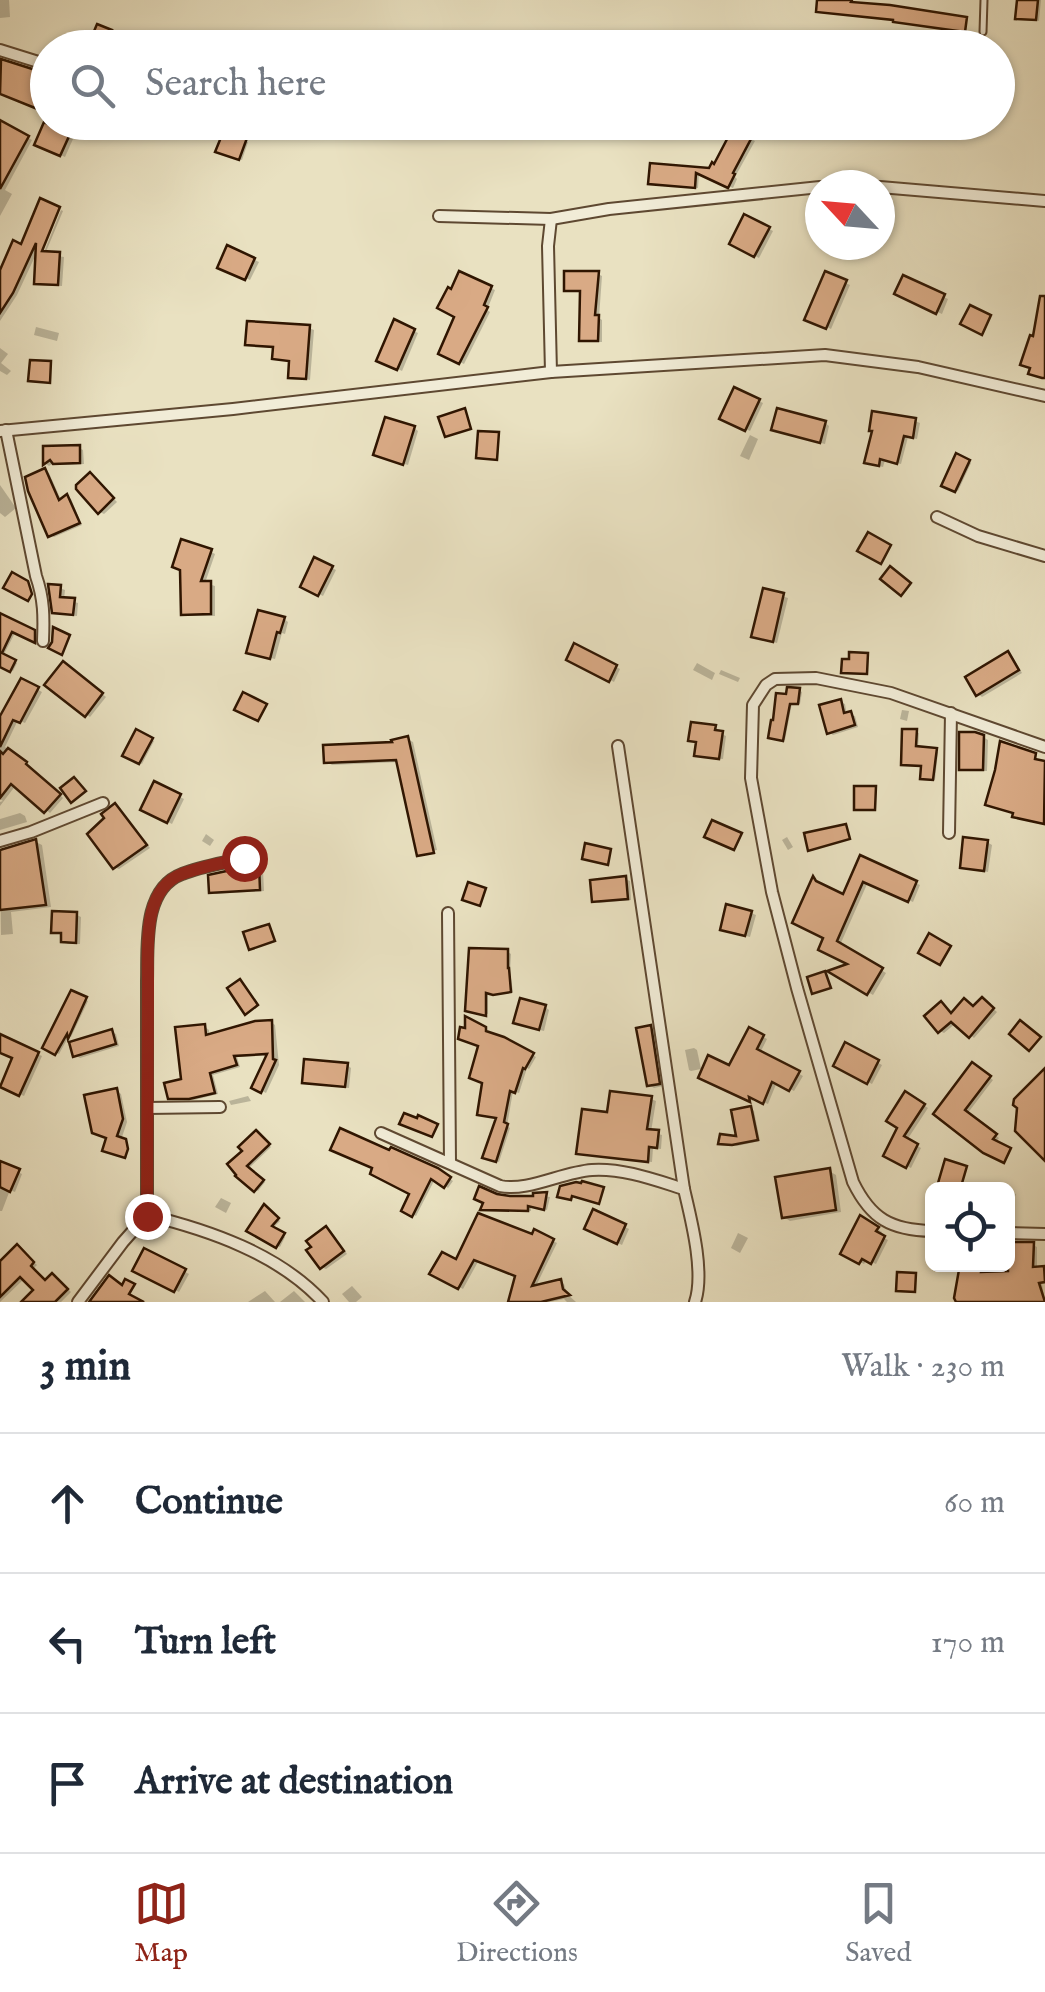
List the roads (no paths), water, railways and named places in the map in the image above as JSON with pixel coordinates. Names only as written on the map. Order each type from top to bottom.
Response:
[{"type":"street","points":[[0,50],[30,59]]},
{"type":"street","points":[[895,187],[1045,201]]},
{"type":"street","points":[[439,216],[551,219],[805,189]]},
{"type":"street","points":[[551,219],[551,372]]},
{"type":"street","points":[[43,642],[42,595],[3,430],[252,407],[551,372],[824,356],[918,367],[1045,396]]},
{"type":"street","points":[[937,517],[978,536],[1045,556]]},
{"type":"street","points":[[925,1231],[889,1224],[864,1203],[853,1182],[772,892],[751,778],[753,705],[775,679],[816,678],[891,693],[1045,747]]},
{"type":"street","points":[[949,833],[951,713]]},
{"type":"street","points":[[618,746],[695,1239],[695,1302]]},
{"type":"street","points":[[0,841],[104,803]]},
{"type":"street","points":[[78,1302],[147,1216],[148,943],[157,895],[179,874],[244,858]]},
{"type":"street","points":[[448,913],[450,1163]]},
{"type":"street","points":[[147,1108],[220,1107]]},
{"type":"street","points":[[381,1133],[514,1189],[594,1170],[638,1175],[684,1188]]},
{"type":"street","points":[[147,1216],[230,1241],[298,1280],[323,1302]]},
{"type":"street","points":[[1015,1233],[1045,1234]]},
{"type":"lane","points":[[983,30],[984,0]]}]
